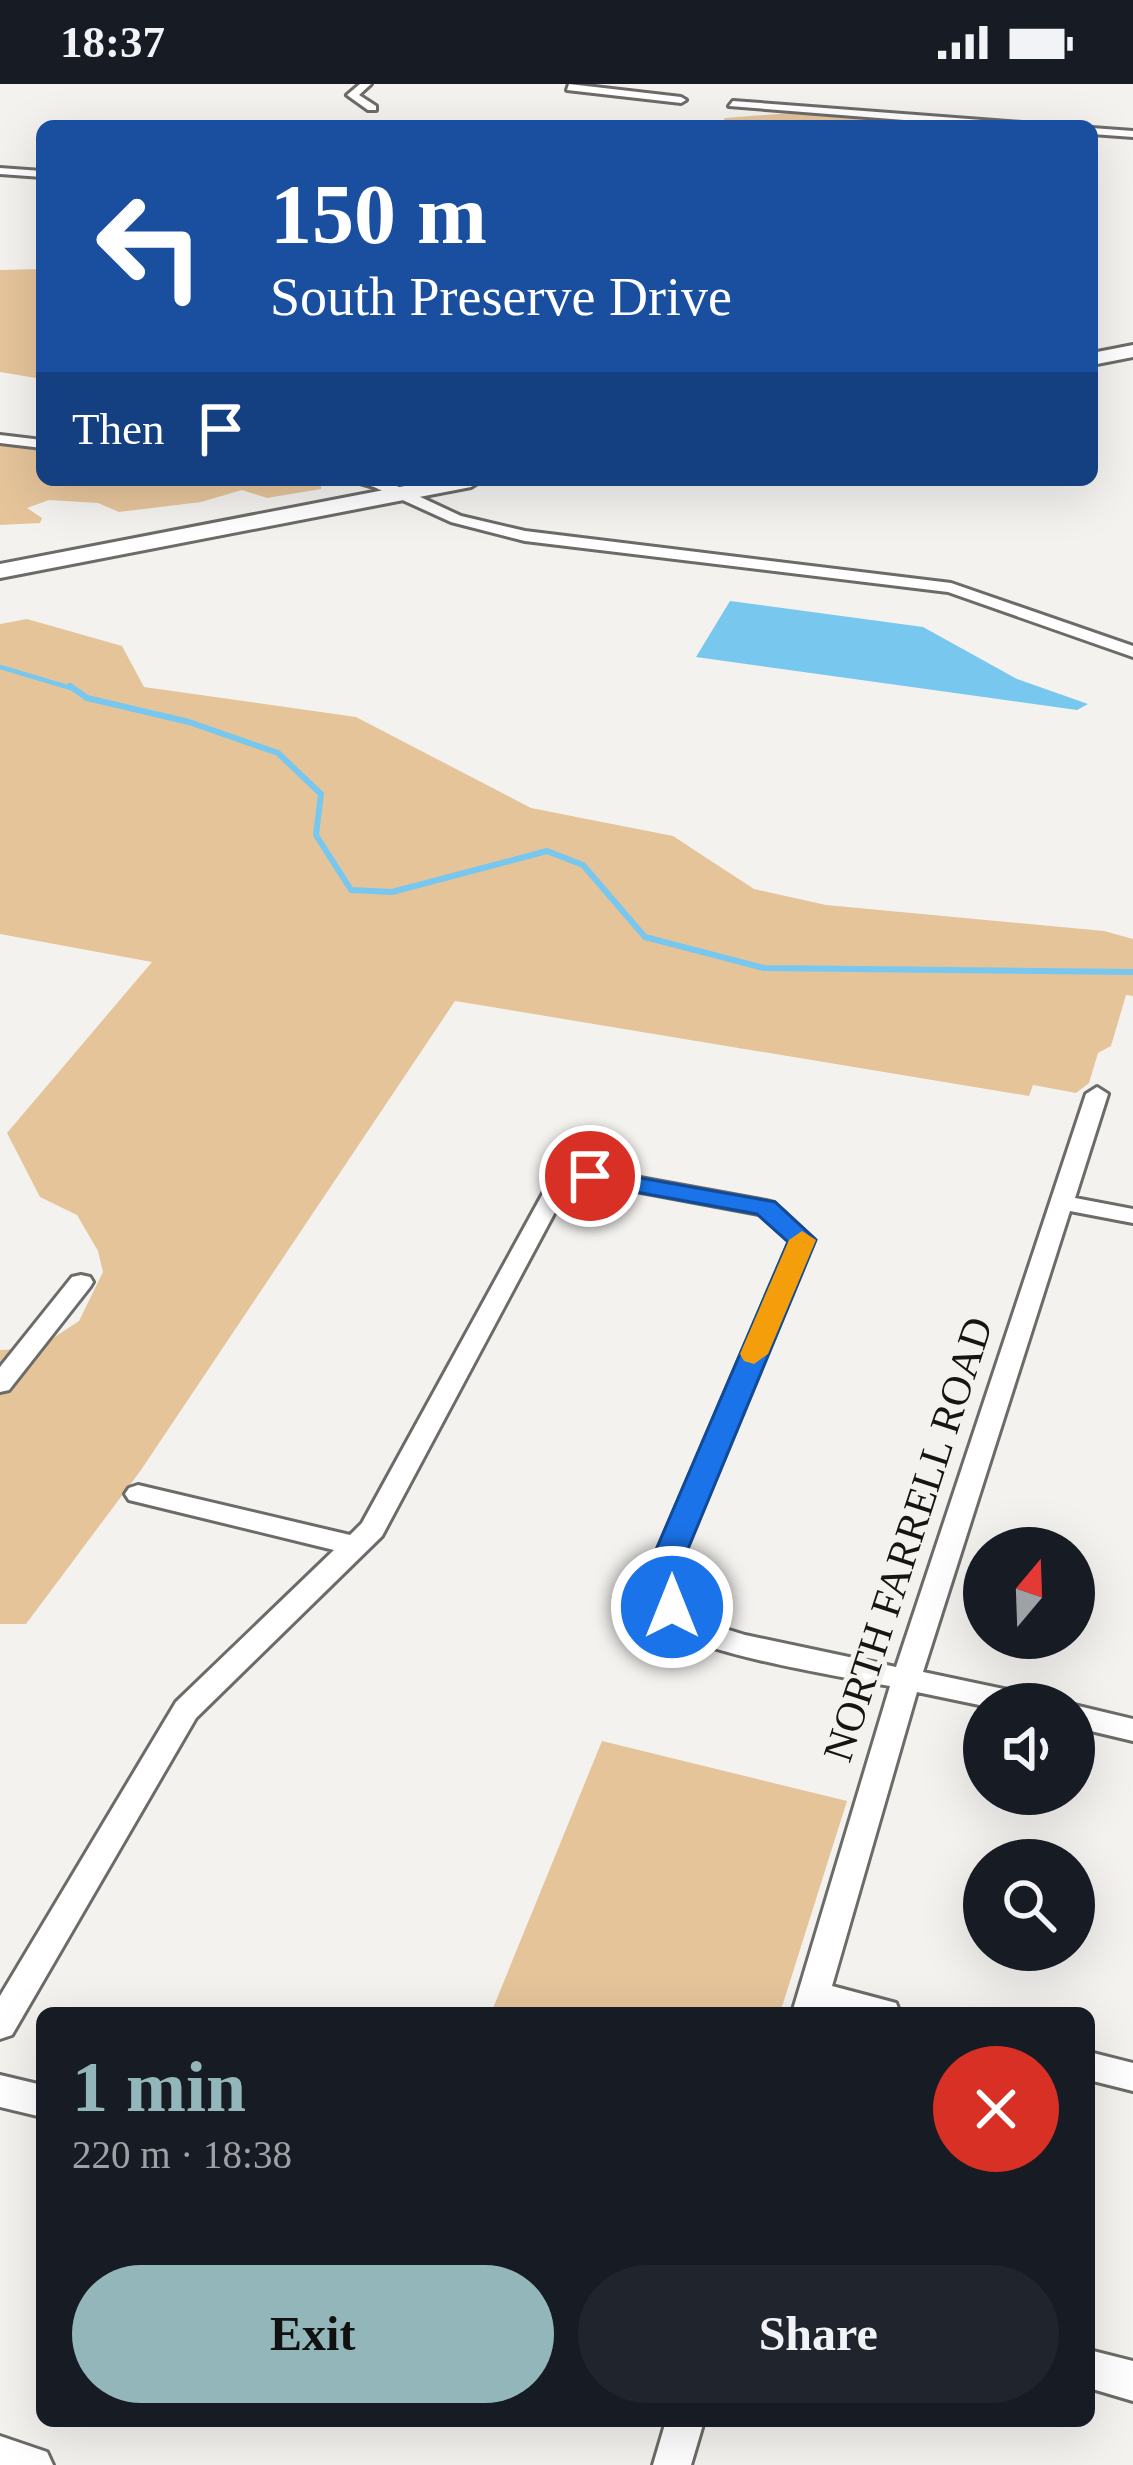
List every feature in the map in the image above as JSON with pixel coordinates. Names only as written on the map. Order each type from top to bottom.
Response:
[{"type":"main road","points":[[1098,358],[1133,351]]},
{"type":"main road","points":[[0,571],[440,486]]},
{"type":"street","points":[[366,84],[352,95],[372,108]]},
{"type":"street","points":[[575,84],[572,88],[584,91],[681,100]]},
{"type":"street","points":[[733,104],[943,120]]},
{"type":"street","points":[[1098,131],[1133,134]]},
{"type":"street","points":[[0,172],[36,174]]},
{"type":"street","points":[[0,440],[36,443]]},
{"type":"street","points":[[378,486],[456,519],[525,536],[952,588],[1016,606],[1133,652]]},
{"type":"street","name":"NORTH FARRELL ROAD","points":[[811,2004],[907,1677],[1097,1094]]},
{"type":"street","points":[[0,2025],[186,1710],[372,1529],[555,1191],[590,1176],[766,1208],[802,1240],[662,1573],[672,1607],[690,1628],[744,1645],[963,1690]]},
{"type":"street","points":[[1063,1203],[1133,1216]]},
{"type":"street","points":[[0,1384],[81,1282]]},
{"type":"street","points":[[138,1494],[356,1546]]},
{"type":"street","points":[[1095,1721],[1133,1730]]},
{"type":"street","points":[[1095,2068],[1133,2077]]},
{"type":"street","points":[[0,2091],[36,2100]]},
{"type":"street","points":[[1095,2371],[1133,2381]]},
{"type":"street","points":[[672,2465],[683,2427]]},
{"type":"street","points":[[0,2455],[34,2465]]},
{"type":"shaded area","points":[[804,112],[911,120],[724,120]]},
{"type":"shaded area","points":[[36,269],[36,378],[0,372],[0,270]]},
{"type":"shaded area","points":[[0,439],[36,443],[36,486],[321,486],[267,498],[242,490],[201,502],[119,512],[98,503],[49,500],[27,508],[42,518],[40,523],[0,525]]},
{"type":"shaded area","points":[[27,619],[122,646],[144,687],[356,717],[531,808],[673,836],[754,889],[826,905],[1104,931],[1133,939],[1133,996],[1126,995],[1111,1046],[1098,1053],[1089,1083],[1076,1093],[1033,1085],[1029,1096],[455,1001],[141,1470],[26,1624],[0,1624],[0,1350],[38,1348],[79,1321],[103,1272],[98,1251],[77,1215],[40,1197],[7,1133],[152,962],[0,934],[0,624]]},
{"type":"shaded area","points":[[602,1741],[847,1801],[782,2007],[493,2007]]},
{"type":"water","points":[[730,601],[923,627],[1017,679],[1088,704],[1077,710],[696,657]]},
{"type":"waterway","points":[[0,667],[74,689]]},
{"type":"waterway","points":[[70,686],[87,698],[189,722],[278,753],[321,794],[316,835],[351,890],[392,892],[547,851],[583,865],[645,937],[764,968],[1133,972]]},
{"type":"slow traffic","points":[[754,1354],[802,1240]]},
{"type":"route","points":[[590,1176],[766,1208],[802,1240],[662,1573],[672,1607]]}]
